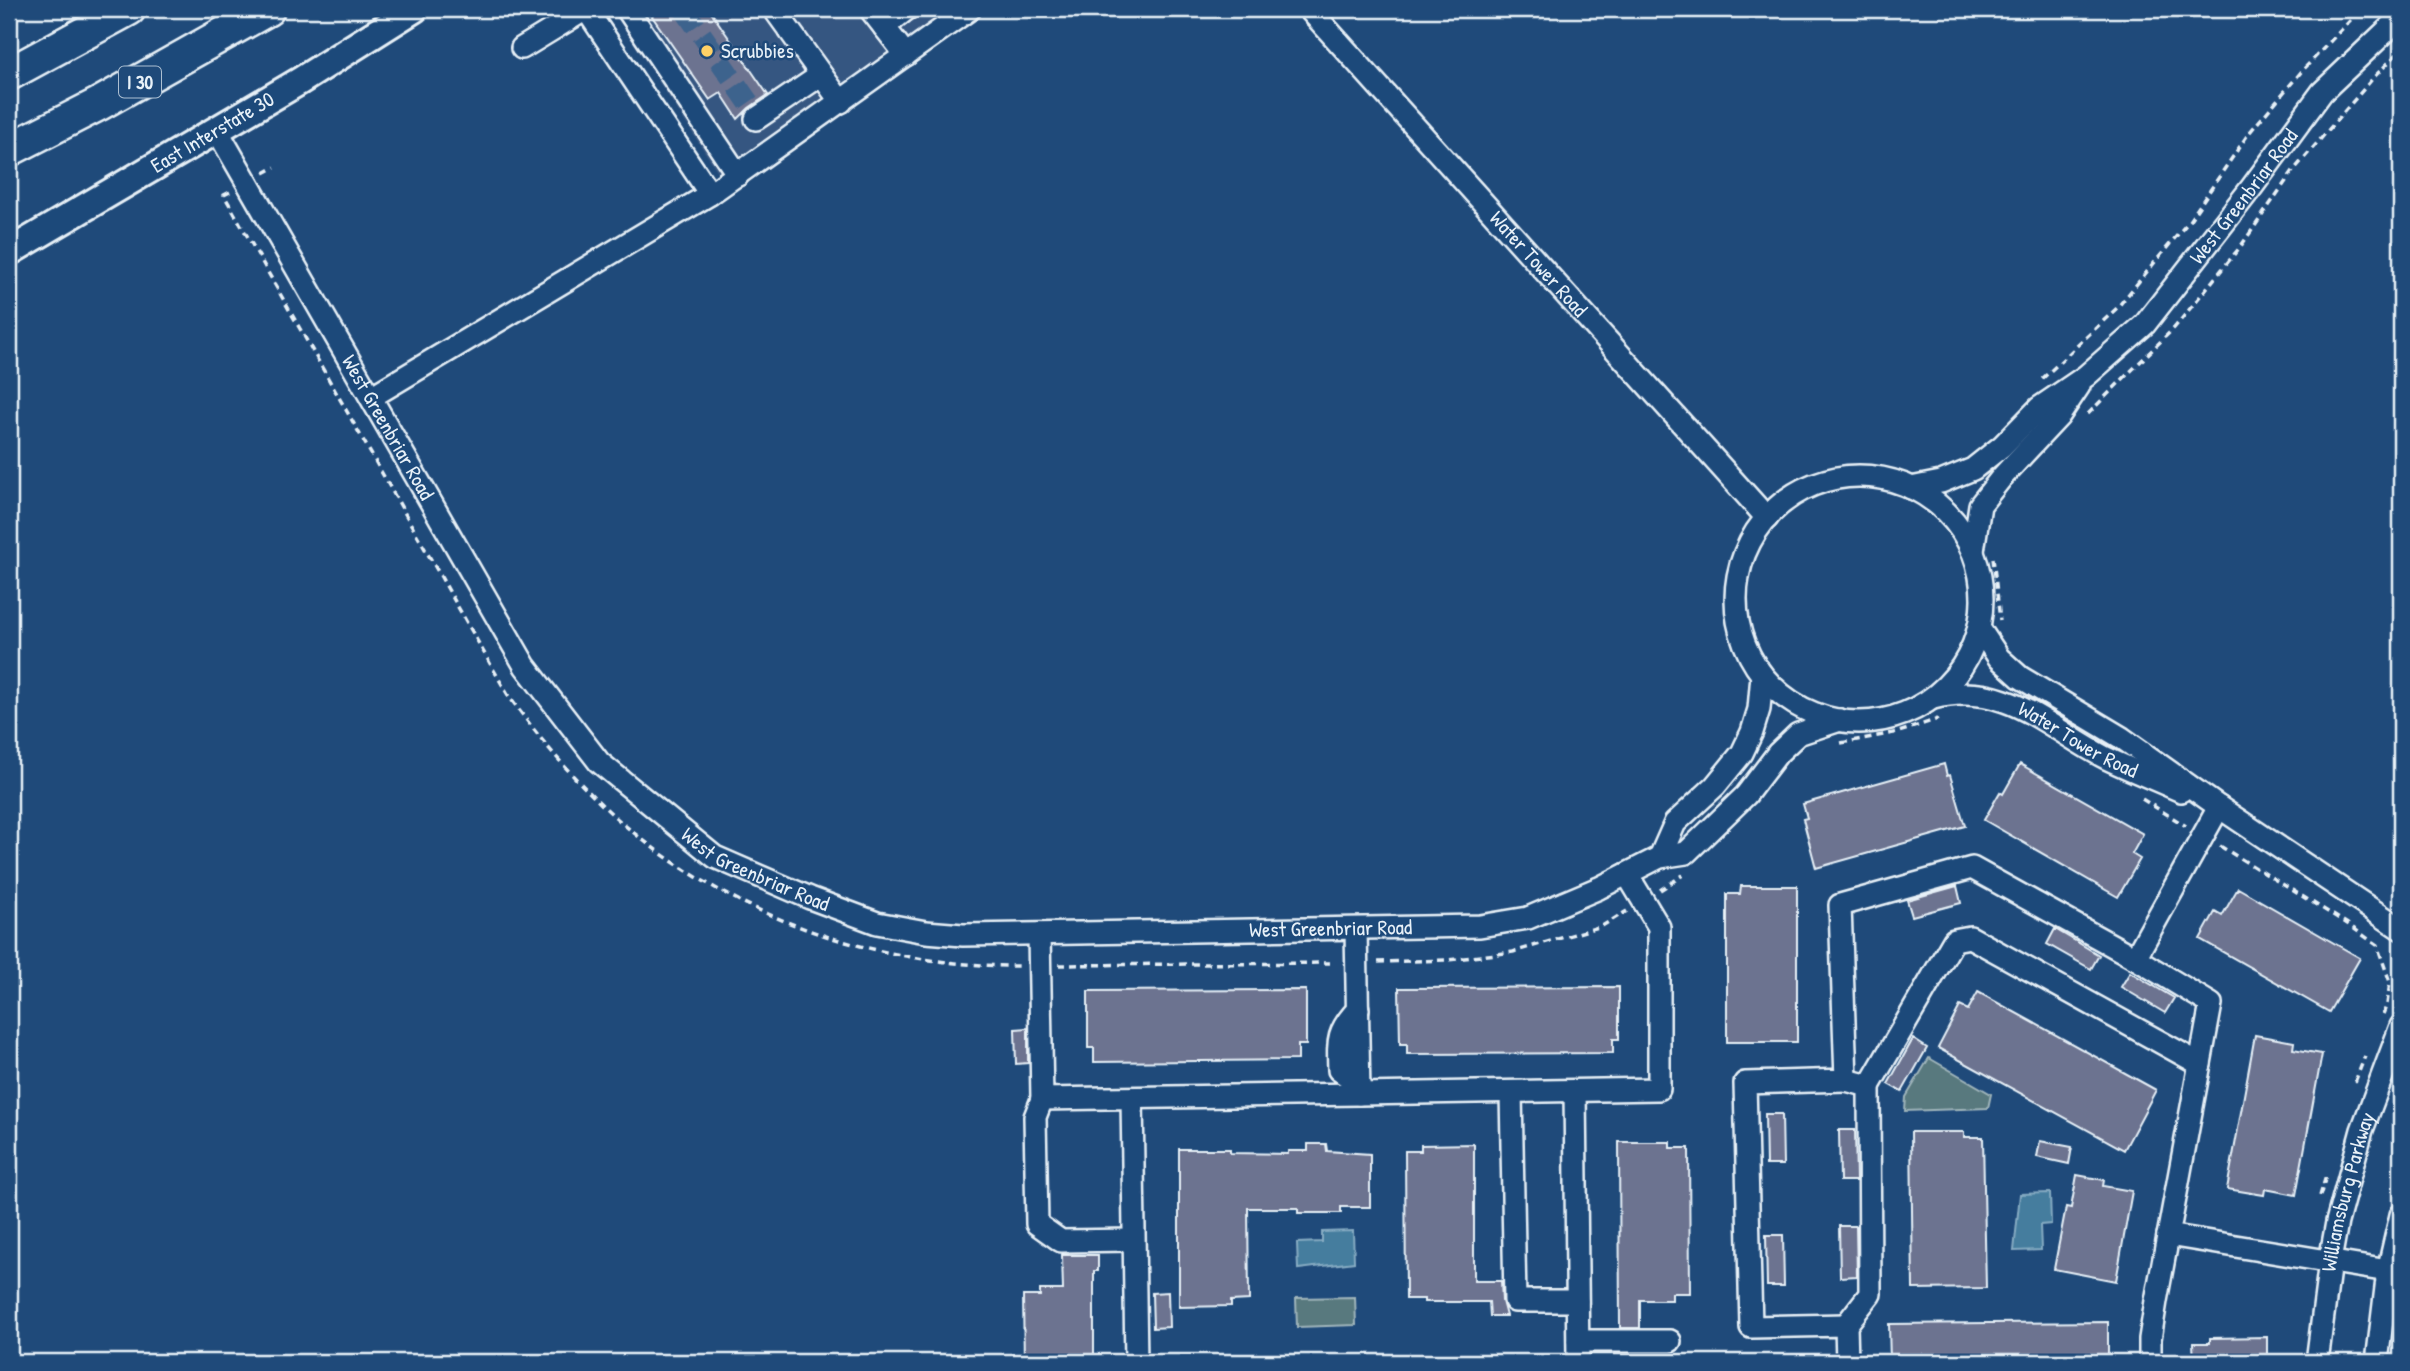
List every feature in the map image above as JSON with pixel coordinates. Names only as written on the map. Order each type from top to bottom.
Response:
[{"type":"highway","points":[[9,74],[129,9]]},
{"type":"highway","name":"I 30","points":[[9,150],[99,104],[268,9]]},
{"type":"main road","name":"East Interstate 30","points":[[9,252],[300,81],[414,9]]},
{"type":"street","points":[[522,48],[586,9],[710,194]]},
{"type":"street","points":[[628,9],[738,174]]},
{"type":"street","points":[[774,9],[841,102]]},
{"type":"street","points":[[870,9],[906,55]]},
{"type":"street","points":[[884,27],[907,9]]},
{"type":"street","points":[[371,397],[710,194],[970,9]]},
{"type":"street","name":"Water Tower Road","points":[[1309,9],[1767,519]]},
{"type":"street","name":"West Greenbriar Road","points":[[1911,488],[1941,482],[1973,469],[2002,446],[2039,408],[2086,376],[2146,324],[2322,92],[2401,17]]},
{"type":"street","points":[[766,155],[755,114],[821,75]]},
{"type":"street","name":"West Greenbriar Road","points":[[217,130],[525,666],[599,762],[715,857],[810,898],[877,923],[926,932],[963,935],[1480,926],[1528,918],[1660,857],[1686,853],[1746,795],[1779,753],[1798,734],[1840,720]]},
{"type":"street","name":"West Greenbriar Road","points":[[1982,552],[1976,521],[1980,505],[2002,477],[2059,416],[2086,376]]},
{"type":"street","points":[[1867,476],[1886,479],[1911,488],[1938,504],[1982,552],[1983,607],[1972,648],[1949,684],[1933,698],[1894,717],[1874,721],[1840,720],[1811,712],[1792,702],[1762,675],[1743,640],[1736,600],[1742,560],[1750,542],[1767,519],[1791,497],[1808,487],[1827,481],[1867,476]]},
{"type":"street","name":"Water Tower Road","points":[[1979,628],[1999,658],[2020,677],[2122,738],[2219,807],[2401,929]]},
{"type":"street","points":[[1660,857],[1675,823],[1715,786],[1742,753],[1759,709],[1762,675]]},
{"type":"street","name":"Water Tower Road","points":[[1933,698],[1972,693],[2010,701],[2106,758],[2219,807]]},
{"type":"street","points":[[2135,958],[2219,807]]},
{"type":"street","points":[[1846,1080],[1840,905],[1972,868],[2135,958],[2211,1004],[2150,1339],[2150,1362]]},
{"type":"street","points":[[1042,1099],[1359,1089],[1659,1089],[1659,927],[1627,874]]},
{"type":"street","points":[[1356,929],[1359,1089]]},
{"type":"street","points":[[1039,934],[1042,1099],[1035,1117],[1037,1224],[1060,1241],[1133,1240]]},
{"type":"street","points":[[1847,1362],[1846,1325],[1870,1294],[1869,1086],[1954,940],[1970,937],[2200,1064]]},
{"type":"street","name":"Williamsburg Parkway","points":[[2317,1362],[2337,1222],[2359,1141],[2401,1026]]},
{"type":"street","points":[[1846,1325],[1751,1327],[1745,1083],[1846,1080],[1869,1086]]},
{"type":"street","points":[[1511,1091],[1515,1301],[1577,1301]]},
{"type":"street","points":[[1575,1091],[1578,1352],[1670,1342]]},
{"type":"street","points":[[1132,1098],[1136,1362]]},
{"type":"street","points":[[2377,1362],[2388,1271],[2401,1216]]},
{"type":"street","points":[[2168,1235],[2388,1271]]},
{"type":"path","points":[[2037,383],[2117,308],[2189,221],[2249,133],[2302,71],[2361,9]]},
{"type":"path","points":[[275,167],[224,195],[508,695],[535,732],[595,798],[668,858],[720,890],[814,932],[860,947],[927,961],[1040,966],[1357,963],[1428,961],[1513,952],[1601,926],[1690,870]]},
{"type":"path","points":[[1982,552],[2002,627]]},
{"type":"path","points":[[1838,743],[1899,732],[1950,714]]},
{"type":"path","points":[[2134,794],[2346,923],[2377,945],[2390,982],[2387,1004],[2382,1015]]},
{"type":"path","points":[[2355,1084],[2368,1049]]},
{"type":"path","points":[[2319,1200],[2326,1176]]},
{"type":"shaded area","points":[[611,9],[980,9],[727,186]]},
{"type":"shaded area","points":[[2050,1193],[2051,1224],[2040,1225],[2041,1250],[2014,1251],[2020,1194]]},
{"type":"shaded area","points":[[1353,1231],[1354,1262],[1298,1269],[1297,1243],[1322,1242],[1322,1232]]},
{"type":"green space","points":[[1929,1058],[1991,1094],[1988,1108],[1905,1111],[1906,1097]]},
{"type":"green space","points":[[1355,1297],[1356,1325],[1297,1327],[1296,1298]]},
{"type":"building","name":"Scrubbies","points":[[647,9],[709,9],[768,95],[738,119],[721,93],[710,100]]},
{"type":"building","points":[[1944,764],[1947,776],[1950,775],[1965,826],[1816,868],[1803,819],[1807,818],[1803,804]]},
{"type":"building","points":[[2020,764],[2143,834],[2132,854],[2140,859],[2118,897],[1984,820]]},
{"type":"building","points":[[1741,886],[1797,886],[1797,1042],[1727,1042],[1727,894],[1740,894]]},
{"type":"building","points":[[1957,886],[1961,903],[1912,916],[1907,900]]},
{"type":"building","points":[[2238,888],[2360,958],[2329,1012],[2200,939],[2215,912],[2222,916]]},
{"type":"building","points":[[2055,929],[2099,955],[2091,969],[2047,944]]},
{"type":"building","points":[[2130,972],[2174,998],[2165,1013],[2121,987]]},
{"type":"building","points":[[1619,987],[1619,1039],[1613,1039],[1613,1053],[1407,1054],[1407,1044],[1400,1044],[1399,988]]},
{"type":"building","points":[[1306,990],[1306,1045],[1298,1045],[1298,1060],[1094,1062],[1094,1048],[1088,1048],[1088,991]]},
{"type":"building","points":[[1978,992],[2156,1090],[2124,1150],[1938,1048],[1960,1006],[1968,1010]]},
{"type":"building","points":[[1028,1028],[1028,1063],[1016,1064],[1015,1029]]},
{"type":"building","points":[[2255,1035],[2294,1042],[2293,1049],[2322,1054],[2296,1195],[2265,1189],[2264,1195],[2227,1189]]},
{"type":"building","points":[[1913,1039],[1927,1048],[1902,1092],[1888,1084]]},
{"type":"building","points":[[1765,1114],[1782,1114],[1783,1165],[1766,1165]]},
{"type":"building","points":[[1839,1130],[1855,1130],[1856,1181],[1840,1181]]},
{"type":"building","points":[[1911,1132],[1964,1132],[1964,1137],[1983,1137],[1986,1288],[1913,1289]]},
{"type":"building","points":[[2040,1141],[2072,1147],[2069,1164],[2037,1157]]},
{"type":"building","points":[[1619,1142],[1670,1142],[1670,1148],[1689,1148],[1690,1293],[1672,1293],[1672,1300],[1640,1300],[1640,1328],[1620,1328]]},
{"type":"building","points":[[1308,1144],[1326,1144],[1327,1151],[1370,1154],[1370,1207],[1341,1207],[1341,1213],[1298,1213],[1298,1208],[1248,1208],[1249,1300],[1231,1301],[1231,1306],[1179,1307],[1179,1149],[1230,1149],[1230,1153],[1288,1154],[1288,1151],[1308,1151]]},
{"type":"building","points":[[1474,1144],[1474,1281],[1501,1281],[1506,1316],[1490,1316],[1489,1302],[1424,1302],[1424,1299],[1406,1299],[1405,1151],[1421,1151],[1421,1145]]},
{"type":"building","points":[[2077,1175],[2104,1180],[2103,1186],[2132,1191],[2116,1281],[2054,1269],[2066,1207],[2071,1208]]},
{"type":"building","points":[[1839,1226],[1856,1226],[1857,1276],[1840,1277]]},
{"type":"building","points":[[1766,1235],[1783,1235],[1784,1286],[1767,1286]]},
{"type":"building","points":[[1062,1255],[1098,1255],[1098,1271],[1094,1271],[1094,1362],[1024,1362],[1023,1296],[1040,1296],[1040,1290],[1063,1290]]},
{"type":"building","points":[[1168,1292],[1169,1327],[1153,1328],[1152,1293]]},
{"type":"building","points":[[2108,1322],[2108,1362],[1890,1362],[1889,1324]]},
{"type":"building","points":[[2267,1337],[2267,1362],[2194,1362],[2193,1343],[2210,1343],[2210,1338]]},
{"type":"tunnel","points":[[684,9],[753,109]]},
{"type":"place","name":"Scrubbies","points":[[707,51]]}]
